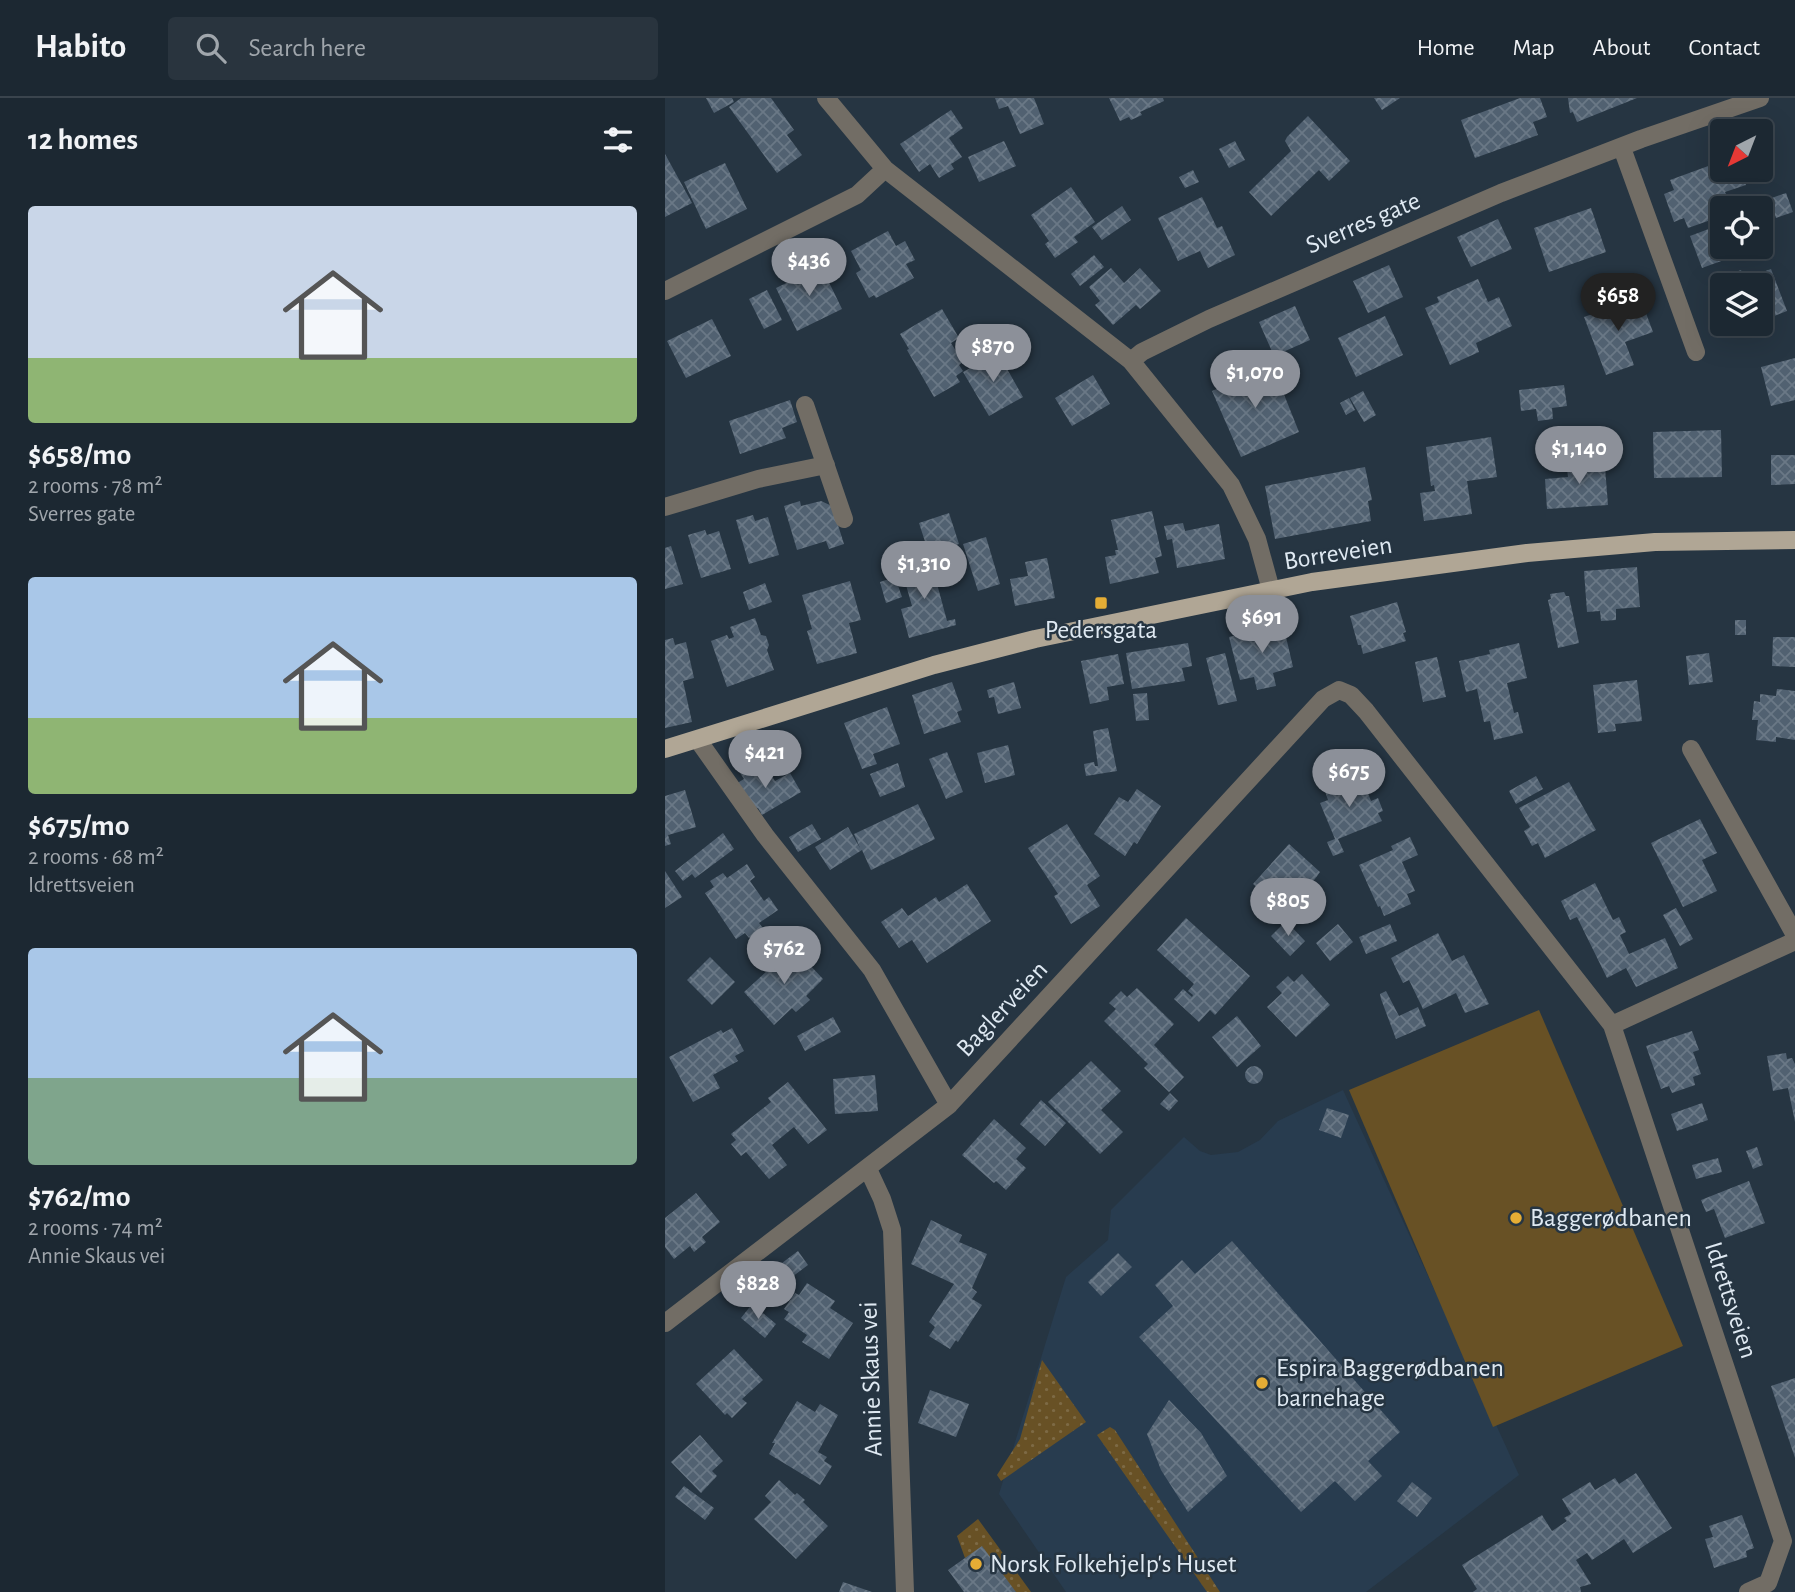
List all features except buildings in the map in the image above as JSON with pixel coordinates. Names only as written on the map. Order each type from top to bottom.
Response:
[{"type":"main road","name":"Borreveien","points":[[665,749],[946,662],[1035,639],[1271,590],[1345,577],[1527,553],[1655,542],[1795,540]]},
{"type":"street","points":[[826,98],[885,169],[1131,361],[1231,485],[1257,539],[1271,590]]},
{"type":"street","name":"Sverres gate","points":[[1131,361],[1166,340],[1289,283],[1501,193],[1760,98]]},
{"type":"street","points":[[1622,148],[1696,352]]},
{"type":"street","points":[[665,291],[857,195],[885,169]]},
{"type":"street","points":[[805,405],[844,519]]},
{"type":"street","points":[[665,507],[758,479],[825,465]]},
{"type":"street","name":"Idrettsveien","points":[[1339,690],[1351,695],[1366,711],[1612,1025],[1789,1539]]},
{"type":"street","name":"Baglerveien","points":[[665,1323],[949,1105],[1323,699],[1339,690]]},
{"type":"street","points":[[698,740],[765,835],[872,970],[949,1105]]},
{"type":"street","points":[[1691,750],[1795,935]]},
{"type":"street","points":[[1612,1025],[1795,941]]},
{"type":"street","name":"Annie Skaus vei","points":[[867,1168],[892,1230],[905,1592]]},
{"type":"street","points":[[1748,1592],[1768,1583],[1789,1539]]},
{"type":"shaded area","name":"Baggerødbanen","points":[[1539,1010],[1683,1346],[1493,1427],[1349,1090]]},
{"type":"shaded area","points":[[1343,1090],[1519,1475],[1366,1592],[1066,1592],[999,1494],[1066,1277],[1108,1240],[1111,1210],[1184,1137],[1200,1151],[1211,1155],[1238,1152],[1260,1140],[1278,1121]]},
{"type":"shaded area","points":[[1042,1360],[1086,1422],[1001,1481],[997,1475],[1020,1439]]},
{"type":"shaded area","points":[[1110,1427],[1115,1430],[1220,1592],[1207,1592],[1097,1435]]},
{"type":"shaded area","points":[[978,1519],[1031,1592],[1016,1592],[965,1558],[957,1536]]},
{"type":"place","name":"Pedersgata","points":[[1101,603]]},
{"type":"place","name":"Baggerødbanen","points":[[1516,1218]]},
{"type":"place","name":"Espira Baggerødbanen barnehage","points":[[1262,1383]]},
{"type":"place","name":"Norsk Folkehjelp's Huset","points":[[976,1564]]}]
